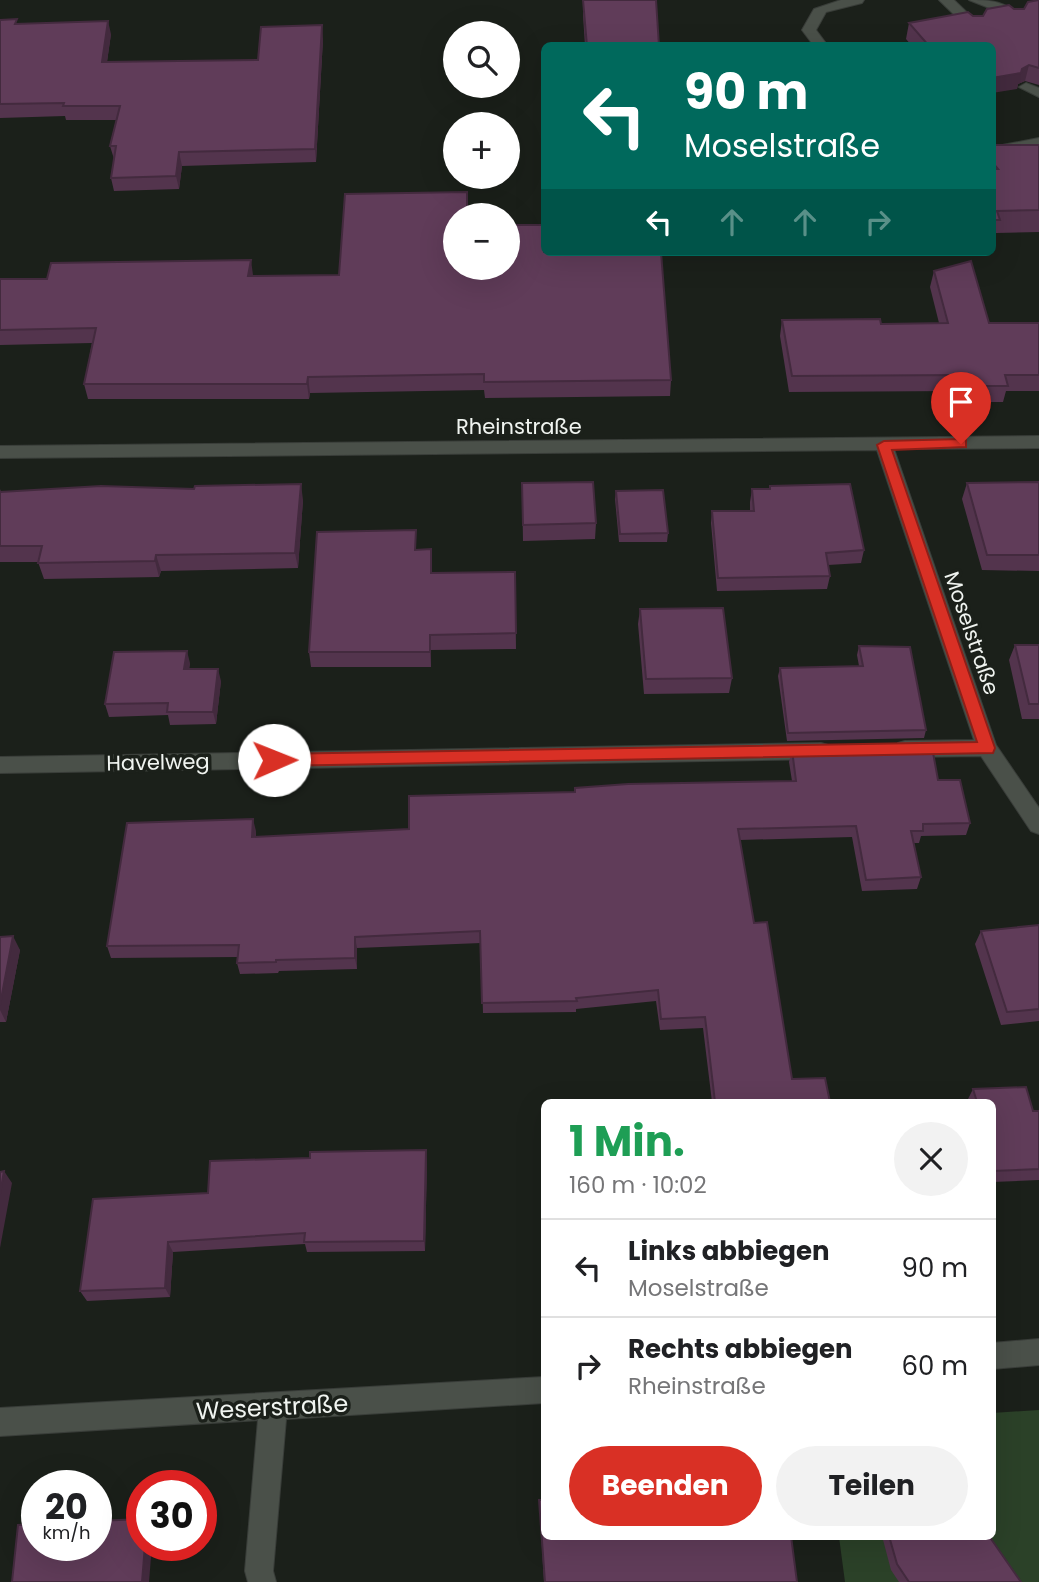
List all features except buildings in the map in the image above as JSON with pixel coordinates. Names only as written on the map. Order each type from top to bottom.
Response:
[{"type":"street","points":[[818,42],[809,30],[821,9],[857,0]]},
{"type":"street","points":[[946,0],[974,26]]},
{"type":"street","points":[[976,0],[1007,10],[1015,19]]},
{"type":"street","points":[[996,151],[1039,142]]},
{"type":"street","name":"Rheinstraße","points":[[0,452],[1039,442]]},
{"type":"street","name":"Moselstraße","points":[[884,445],[987,748],[1039,825]]},
{"type":"street","points":[[890,750],[987,748]]},
{"type":"street","name":"Havelweg","points":[[0,765],[848,750]]},
{"type":"street","points":[[996,1356],[1039,1352]]},
{"type":"street","name":"Weserstraße","points":[[0,1422],[541,1390]]},
{"type":"street","points":[[262,1582],[259,1571],[273,1408]]},
{"type":"green space","points":[[1039,1410],[1039,1582],[845,1582],[839,1540],[996,1540],[996,1413]]},
{"type":"route","points":[[274,760],[987,748],[884,445],[961,444]]}]
